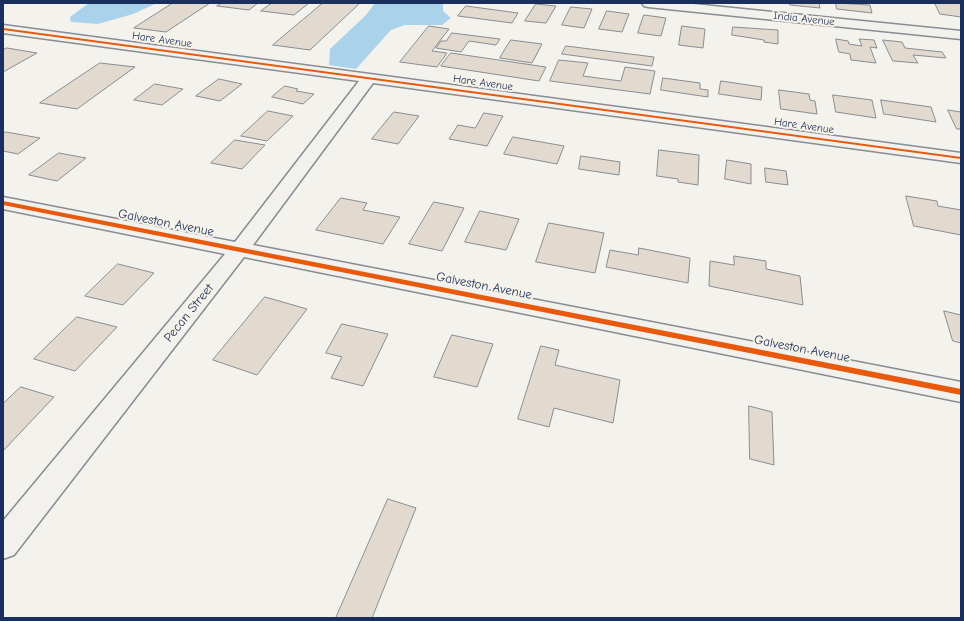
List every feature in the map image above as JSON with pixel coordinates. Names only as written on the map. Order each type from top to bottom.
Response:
[{"type":"street","name":"India Avenue","points":[[648,3],[961,35]]},
{"type":"street","name":"Hare Avenue","points":[[3,29],[961,158]]},
{"type":"street","name":"Pecan Street","points":[[3,544],[240,249],[368,78]]},
{"type":"street","name":"Galveston Avenue","points":[[3,203],[961,392]]},
{"type":"water","points":[[89,3],[157,3],[133,14],[98,24],[71,22],[70,17]]},
{"type":"water","points":[[375,3],[443,3],[443,11],[451,18],[442,25],[405,25],[391,30],[356,69],[329,65],[330,49],[366,15]]},
{"type":"building","points":[[173,3],[210,3],[166,32],[134,28]]},
{"type":"building","points":[[222,3],[258,3],[249,10],[217,6]]},
{"type":"building","points":[[272,3],[309,3],[294,15],[261,11]]},
{"type":"building","points":[[323,3],[360,3],[310,50],[273,45]]},
{"type":"building","points":[[789,3],[819,3],[820,8],[790,5]]},
{"type":"building","points":[[836,3],[870,5],[872,13],[837,9]]},
{"type":"building","points":[[935,3],[961,3],[961,17],[940,14]]},
{"type":"building","points":[[536,4],[556,6],[546,23],[525,21]]},
{"type":"building","points":[[466,6],[518,13],[512,23],[458,16]]},
{"type":"building","points":[[571,7],[592,9],[584,28],[562,25]]},
{"type":"building","points":[[607,11],[629,14],[622,32],[599,29]]},
{"type":"building","points":[[644,15],[666,18],[661,36],[638,33]]},
{"type":"building","points":[[429,26],[449,29],[432,51],[447,53],[437,67],[400,62]]},
{"type":"building","points":[[682,26],[705,29],[703,48],[679,45]]},
{"type":"building","points":[[733,27],[778,30],[778,44],[764,42],[764,40],[732,35]]},
{"type":"building","points":[[452,33],[500,39],[496,45],[469,41],[461,52],[436,48],[441,41],[446,41]]},
{"type":"building","points":[[836,39],[848,41],[849,44],[862,46],[859,39],[874,40],[877,48],[870,47],[876,63],[851,60],[850,54],[839,52]]},
{"type":"building","points":[[511,40],[542,44],[532,63],[500,58]]},
{"type":"building","points":[[883,40],[902,42],[905,48],[942,52],[946,58],[913,55],[918,63],[893,61]]},
{"type":"building","points":[[566,46],[654,57],[652,66],[562,54]]},
{"type":"building","points":[[7,48],[37,53],[3,72],[3,50]]},
{"type":"building","points":[[451,53],[546,67],[539,81],[441,66]]},
{"type":"building","points":[[559,60],[588,63],[583,76],[621,81],[625,67],[655,71],[650,94],[550,81]]},
{"type":"building","points":[[100,63],[135,67],[77,109],[40,103]]},
{"type":"building","points":[[663,78],[700,83],[700,89],[708,90],[708,97],[661,90]]},
{"type":"building","points":[[219,79],[242,84],[220,101],[196,96]]},
{"type":"building","points":[[721,81],[762,87],[761,100],[719,94]]},
{"type":"building","points":[[155,84],[183,89],[162,105],[134,100]]},
{"type":"building","points":[[285,86],[298,89],[296,91],[314,94],[303,104],[272,97]]},
{"type":"building","points":[[779,90],[809,94],[810,100],[815,101],[817,114],[781,109]]},
{"type":"building","points":[[833,95],[872,100],[876,118],[836,112]]},
{"type":"building","points":[[881,100],[931,107],[936,122],[884,114]]},
{"type":"building","points":[[948,110],[961,112],[961,129],[957,129]]},
{"type":"building","points":[[268,111],[293,116],[267,141],[241,136]]},
{"type":"building","points":[[394,112],[419,116],[398,144],[372,139]]},
{"type":"building","points":[[484,113],[503,116],[487,146],[449,139],[458,125],[475,128]]},
{"type":"building","points":[[6,132],[40,138],[18,154],[3,151],[3,134]]},
{"type":"building","points":[[513,137],[564,146],[557,164],[504,154]]},
{"type":"building","points":[[235,140],[265,145],[242,169],[211,163]]},
{"type":"building","points":[[659,150],[699,155],[698,185],[678,182],[678,179],[657,176]]},
{"type":"building","points":[[59,153],[86,158],[57,181],[29,175]]},
{"type":"building","points":[[581,156],[620,162],[619,175],[579,169]]},
{"type":"building","points":[[727,160],[751,164],[751,184],[725,179]]},
{"type":"building","points":[[765,168],[786,171],[788,185],[766,182]]},
{"type":"building","points":[[906,196],[937,201],[938,206],[961,210],[961,235],[914,226]]},
{"type":"building","points":[[341,198],[367,203],[363,210],[400,217],[383,244],[316,230]]},
{"type":"building","points":[[434,202],[464,208],[442,251],[409,244]]},
{"type":"building","points":[[480,211],[519,219],[506,250],[465,242]]},
{"type":"building","points":[[549,223],[604,233],[595,273],[536,262]]},
{"type":"building","points":[[639,248],[690,258],[688,283],[606,267],[610,250],[638,255]]},
{"type":"building","points":[[734,256],[766,261],[766,269],[800,276],[803,305],[709,286],[710,261],[734,265]]},
{"type":"building","points":[[118,264],[154,273],[123,305],[85,296]]},
{"type":"building","points":[[265,297],[307,309],[257,375],[213,360]]},
{"type":"building","points":[[944,311],[961,315],[961,343],[953,341]]},
{"type":"building","points":[[77,317],[117,327],[75,371],[34,359]]},
{"type":"building","points":[[342,324],[388,334],[363,386],[331,378],[342,357],[326,353]]},
{"type":"building","points":[[452,335],[493,344],[477,387],[434,377]]},
{"type":"building","points":[[541,346],[559,350],[555,365],[620,380],[613,423],[554,408],[549,427],[518,419]]},
{"type":"building","points":[[21,387],[54,397],[3,451],[3,404]]},
{"type":"building","points":[[749,406],[772,412],[774,465],[750,459]]},
{"type":"building","points":[[388,499],[416,508],[372,618],[336,618]]},
{"type":"cycle path","points":[[3,29],[961,158]]},
{"type":"cycle path","points":[[3,203],[961,392]]}]
